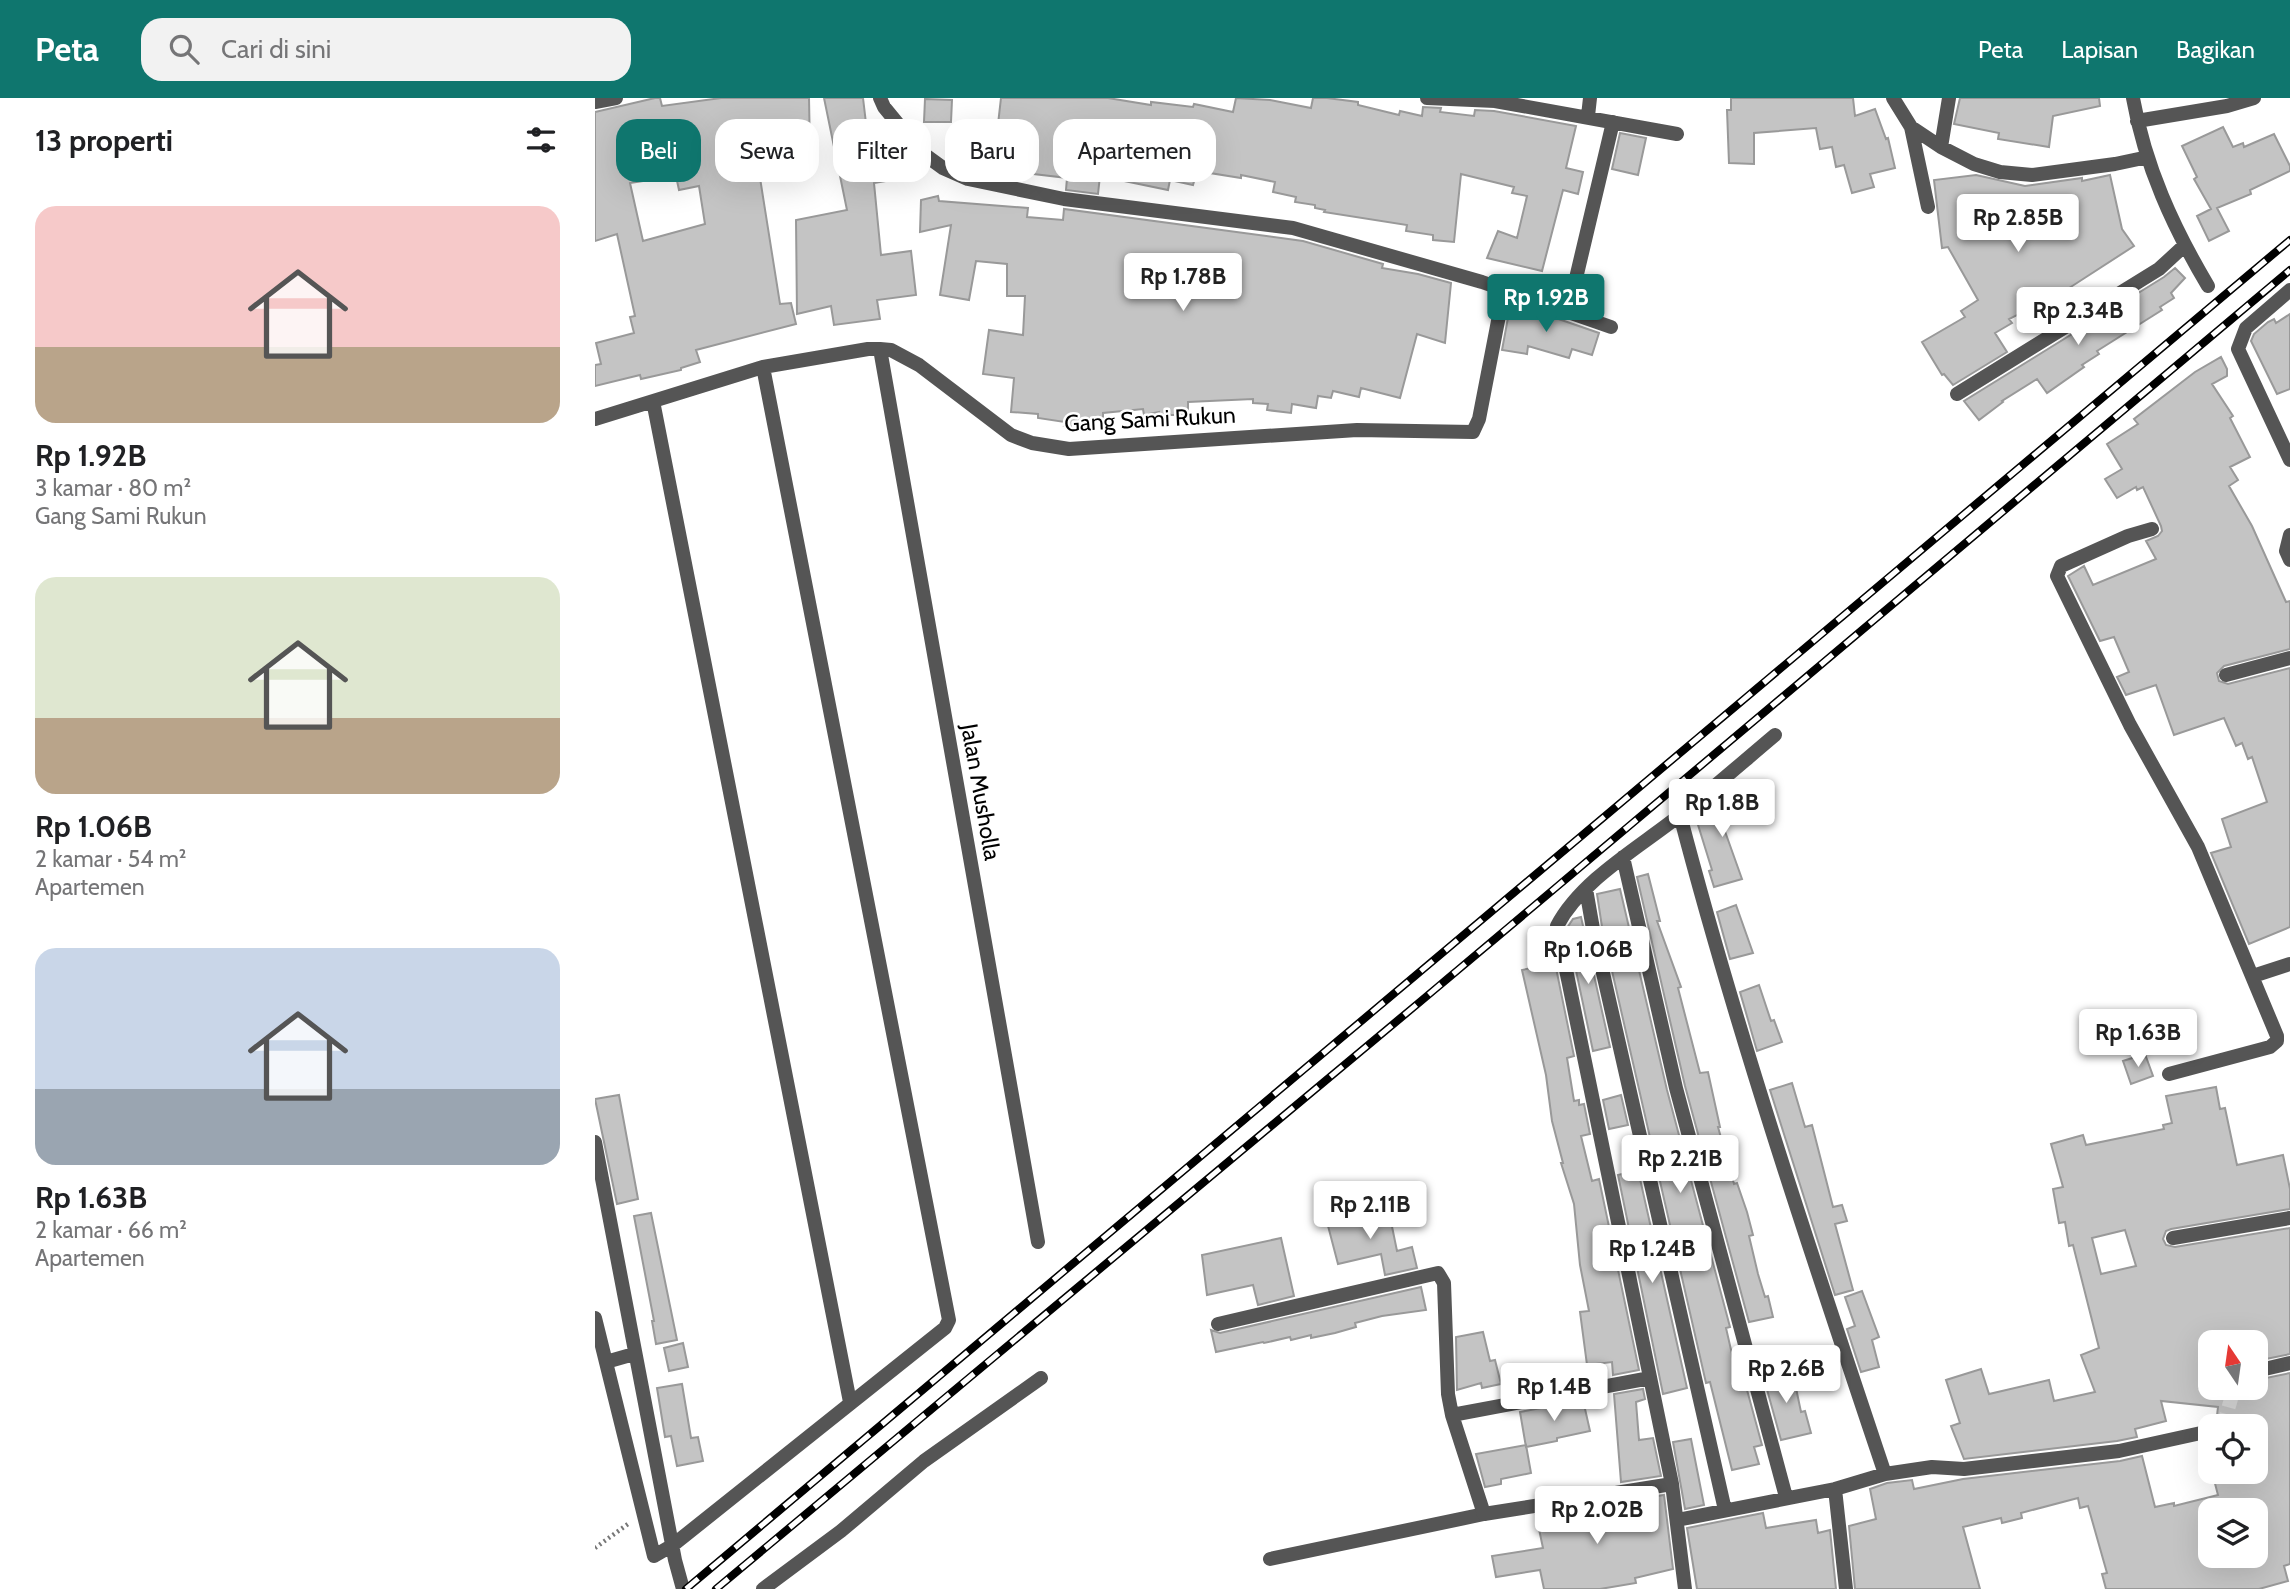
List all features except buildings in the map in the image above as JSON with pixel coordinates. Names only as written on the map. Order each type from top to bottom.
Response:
[{"type":"street","points":[[595,102],[616,98]]},
{"type":"street","points":[[880,98],[884,107],[921,152],[943,168],[968,179],[1064,199],[1293,228],[1504,290],[1611,327]]},
{"type":"street","points":[[1427,98],[1495,101],[1677,134]]},
{"type":"street","points":[[1588,116],[1590,98]]},
{"type":"street","points":[[1893,98],[1911,127],[1928,207]]},
{"type":"street","points":[[1942,144],[1949,98]]},
{"type":"street","points":[[2133,98],[2141,143],[2156,185],[2184,246],[2208,286]]},
{"type":"street","points":[[1911,127],[1974,164],[2000,172],[2032,174],[2115,164],[2141,143],[2227,106],[2254,98]]},
{"type":"street","points":[[1568,312],[1613,122]]},
{"type":"street","points":[[1957,394],[2159,269],[2184,246]]},
{"type":"street","name":"Gang Sami Rukun","points":[[595,419],[763,367],[880,349],[891,350],[919,365],[1011,435],[1032,443],[1069,449],[1357,430],[1473,432],[1479,419],[1504,290]]},
{"type":"street","points":[[2290,290],[2246,328],[2238,349],[2290,460]]},
{"type":"street","name":"Jalan Musholla","points":[[880,349],[1038,1242]]},
{"type":"street","points":[[595,1318],[654,1556],[674,1553],[850,1402],[945,1328],[949,1320],[763,367]]},
{"type":"street","points":[[653,401],[850,1402]]},
{"type":"street","points":[[2152,529],[2128,536],[2061,566],[2057,576],[2130,725],[2198,847],[2277,1036],[2274,1045],[2169,1074]]},
{"type":"street","points":[[2290,535],[2287,551],[2290,560]]},
{"type":"street","points":[[2227,675],[2290,658]]},
{"type":"street","points":[[1684,1589],[1672,1484],[1557,926],[1564,912],[1586,889],[1775,735]]},
{"type":"street","points":[[1680,815],[1785,1174],[1885,1474]]},
{"type":"street","points":[[1623,857],[1676,1088],[1786,1497]]},
{"type":"street","points":[[1586,889],[1725,1510]]},
{"type":"street","points":[[2253,976],[2290,964]]},
{"type":"street","points":[[595,1142],[599,1177],[683,1589]]},
{"type":"street","points":[[2173,1238],[2290,1218]]},
{"type":"street","points":[[1218,1324],[1438,1273],[1444,1283],[1448,1394],[1452,1415],[1484,1514]]},
{"type":"street","points":[[606,1363],[634,1354]]},
{"type":"street","points":[[2268,1368],[2290,1363]]},
{"type":"street","points":[[763,1589],[841,1531],[924,1461],[1041,1378]]},
{"type":"street","points":[[1452,1415],[1650,1378]]},
{"type":"street","points":[[1677,1520],[1835,1489],[1885,1474],[1932,1468],[1963,1469],[2119,1451],[2198,1434]]},
{"type":"street","points":[[1270,1559],[1484,1514],[1672,1484]]},
{"type":"street","points":[[1835,1489],[1846,1589]]},
{"type":"path","points":[[595,1548],[642,1514]]},
{"type":"tunnel","points":[[2227,1414],[2231,1400]]},
{"type":"railway","points":[[686,1589],[2290,240]]},
{"type":"railway","points":[[716,1589],[1421,1001],[2290,270]]}]
